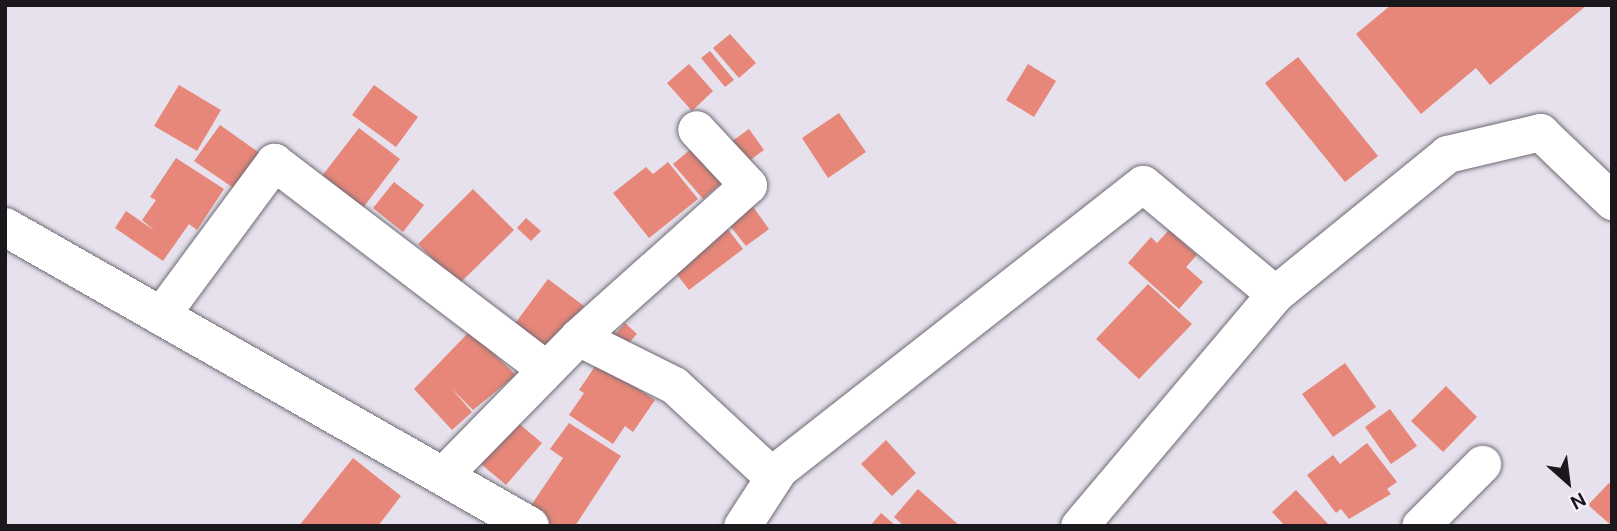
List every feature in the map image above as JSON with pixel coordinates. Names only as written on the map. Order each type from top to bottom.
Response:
[{"type":"street","points":[[443,475],[578,337],[748,185],[696,130]]},
{"type":"street","points":[[1079,526],[1275,294],[1447,154],[1540,132],[1612,201]]},
{"type":"street","points":[[160,316],[274,162],[546,369]]},
{"type":"street","points":[[742,526],[773,477],[1143,184],[1275,294]]},
{"type":"street","points":[[5,227],[530,526]]},
{"type":"street","points":[[578,337],[674,385],[773,477]]},
{"type":"street","points":[[1420,526],[1482,464]]},
{"type":"building","points":[[1391,5],[1587,5],[1490,85],[1476,68],[1421,114],[1356,34]]},
{"type":"building","points":[[730,34],[756,63],[739,78],[713,48]]},
{"type":"building","points":[[710,51],[734,80],[725,87],[701,58]]},
{"type":"building","points":[[1298,57],[1378,156],[1345,182],[1265,83]]},
{"type":"building","points":[[689,64],[713,91],[692,111],[667,83]]},
{"type":"building","points":[[1028,64],[1056,81],[1034,117],[1006,100]]},
{"type":"building","points":[[179,85],[221,110],[197,151],[154,126]]},
{"type":"building","points":[[374,85],[418,117],[396,147],[352,115]]},
{"type":"building","points":[[839,113],[866,152],[828,178],[802,138]]},
{"type":"building","points":[[220,125],[261,154],[235,189],[194,161]]},
{"type":"building","points":[[359,128],[400,159],[356,217],[315,185]]},
{"type":"building","points":[[749,129],[764,150],[743,165],[728,144]]},
{"type":"building","points":[[697,144],[726,179],[703,199],[673,164]]},
{"type":"building","points":[[176,158],[224,189],[197,230],[189,224],[163,261],[115,228],[126,211],[155,231],[142,220],[156,200],[150,197]]},
{"type":"building","points":[[668,162],[698,199],[649,238],[613,193],[646,167],[653,174]]},
{"type":"building","points":[[394,182],[424,205],[403,232],[373,208]]},
{"type":"building","points":[[473,189],[514,230],[458,285],[418,244]]},
{"type":"building","points":[[751,204],[769,229],[746,246],[727,222]]},
{"type":"building","points":[[526,218],[541,231],[531,241],[517,228]]},
{"type":"building","points":[[727,228],[743,249],[689,290],[668,263]]},
{"type":"building","points":[[1169,230],[1197,255],[1186,267],[1203,282],[1179,309],[1128,263],[1151,237],[1157,243]]},
{"type":"building","points":[[548,279],[584,306],[550,352],[514,325]]},
{"type":"building","points":[[1148,284],[1192,324],[1139,379],[1096,339]]},
{"type":"building","points":[[625,323],[637,334],[624,348],[612,338]]},
{"type":"building","points":[[470,331],[516,375],[473,410],[451,388],[472,412],[452,430],[414,389]]},
{"type":"building","points":[[598,362],[655,400],[633,432],[625,426],[613,444],[569,415],[584,393],[579,390]]},
{"type":"building","points":[[1345,363],[1376,407],[1333,437],[1302,394]]},
{"type":"building","points":[[1446,386],[1477,417],[1443,452],[1411,421]]},
{"type":"building","points":[[1390,409],[1417,446],[1391,464],[1365,427]]},
{"type":"building","points":[[517,422],[542,443],[506,485],[481,464]]},
{"type":"building","points":[[569,423],[621,456],[575,526],[553,526],[528,510],[563,458],[550,449]]},
{"type":"building","points":[[886,440],[916,473],[892,496],[861,464]]},
{"type":"building","points":[[1367,443],[1397,482],[1387,489],[1391,494],[1349,519],[1341,509],[1336,513],[1307,475],[1333,455],[1340,464]]},
{"type":"building","points":[[353,458],[401,496],[378,526],[299,526]]},
{"type":"building","points":[[1609,483],[1612,486],[1612,526],[1588,505]]},
{"type":"building","points":[[918,489],[960,526],[904,526],[894,517]]},
{"type":"building","points":[[1296,490],[1330,526],[1285,526],[1272,512]]},
{"type":"building","points":[[881,513],[896,526],[870,526]]}]
